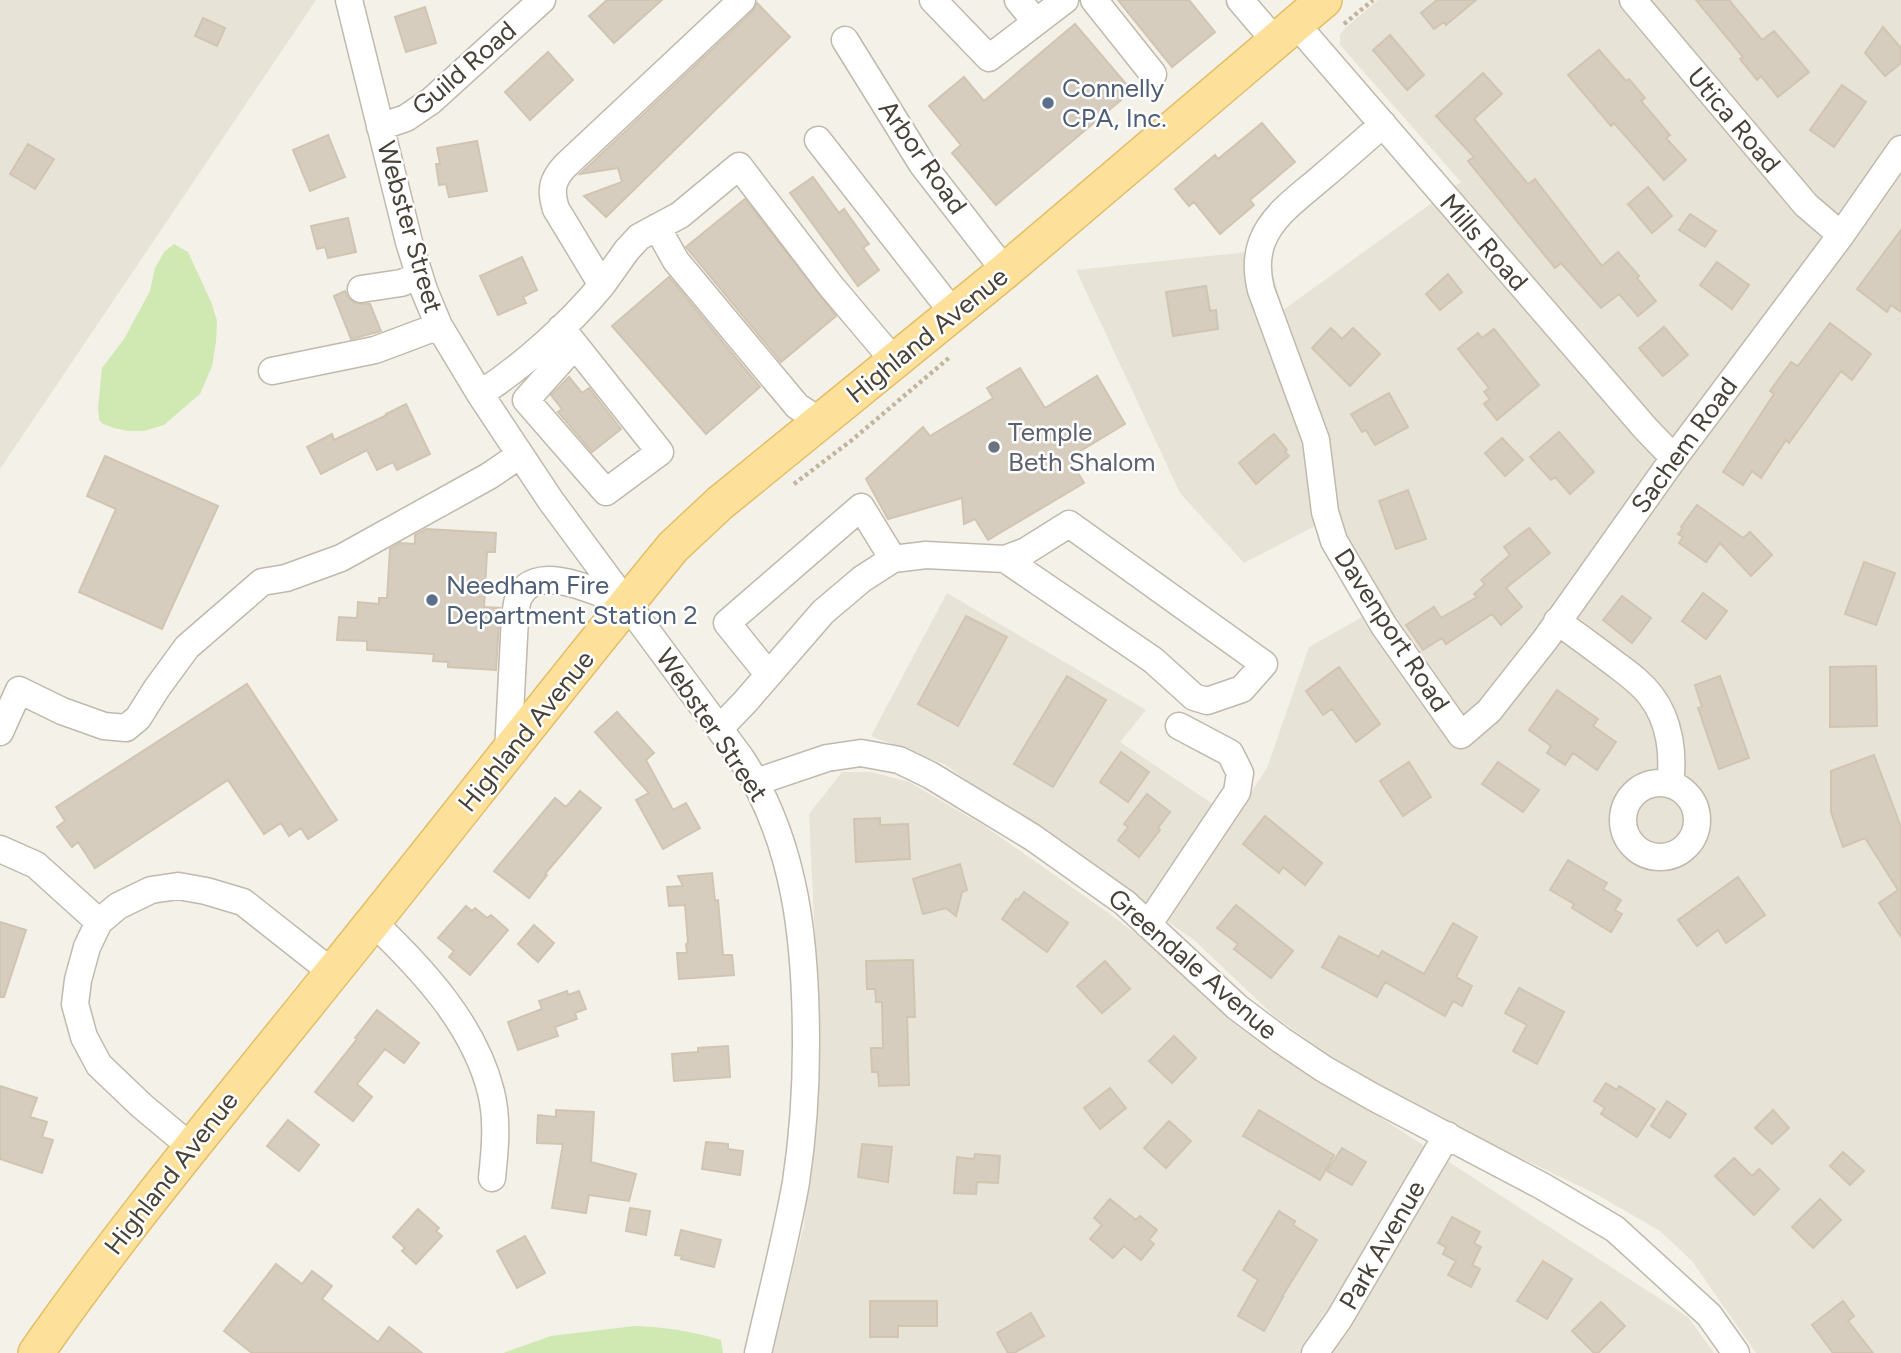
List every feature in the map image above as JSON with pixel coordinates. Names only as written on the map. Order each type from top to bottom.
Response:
[{"type":"main road","name":"Highland Avenue","points":[[36,1353],[83,1286],[191,1147],[686,533],[954,314],[1286,33],[1334,12]]},
{"type":"street","name":"Webster Street","points":[[349,0],[402,216],[419,276],[439,326],[499,425],[563,519],[720,728],[757,782],[779,836],[794,890],[804,963],[806,1017],[803,1118],[796,1179],[784,1242],[758,1353]]},
{"type":"street","name":"Guild Road","points":[[380,127],[406,118],[431,102],[542,0]]},
{"type":"street","points":[[602,285],[556,209],[551,187],[555,177],[742,0]]},
{"type":"street","points":[[933,0],[989,58],[1065,0]]},
{"type":"street","points":[[1018,0],[1036,22]]},
{"type":"street","points":[[1094,0],[1153,74]]},
{"type":"street","name":"Mills Road","points":[[1240,0],[1286,33],[1384,124],[1646,429],[1674,458]]},
{"type":"street","name":"Utica Road","points":[[1633,0],[1806,205],[1841,235]]},
{"type":"street","name":"Arbor Road","points":[[845,40],[922,164],[1005,271]]},
{"type":"street","name":"Davenport Road","points":[[1384,124],[1279,215],[1263,239],[1257,265],[1258,279],[1314,432],[1325,512],[1334,541],[1384,626],[1461,735]]},
{"type":"street","points":[[818,140],[954,314]]},
{"type":"street","name":"Sachem Road","points":[[1461,735],[1489,711],[1558,621],[1901,149]]},
{"type":"street","points":[[499,425],[526,400],[568,336],[579,310],[602,285],[633,243],[680,215],[739,166],[830,285],[895,362]]},
{"type":"street","points":[[657,228],[676,261],[797,406],[821,422]]},
{"type":"street","points":[[361,289],[401,283],[419,276]]},
{"type":"street","points":[[272,371],[374,350],[439,326]]},
{"type":"street","points":[[480,394],[568,336]]},
{"type":"street","points":[[526,400],[606,492],[660,452],[568,336]]},
{"type":"street","points":[[0,732],[19,690],[62,711],[104,726],[127,728],[138,718],[187,647],[262,582],[286,578],[341,558],[489,477],[520,455]]},
{"type":"street","points":[[768,674],[727,622],[861,507],[892,559]]},
{"type":"street","points":[[720,728],[823,612],[862,579],[892,559],[926,555],[1005,559],[1026,551],[1069,524],[1264,664],[1242,689],[1207,701],[1194,697],[1153,660],[1005,559]]},
{"type":"street","points":[[508,752],[515,618],[519,597],[524,589],[538,581],[565,582],[627,604]]},
{"type":"street","points":[[1558,621],[1627,673],[1650,694],[1662,716],[1671,747],[1670,784]]},
{"type":"street","points":[[1148,925],[1237,792],[1240,773],[1230,752],[1173,736],[1194,697]]},
{"type":"street","name":"Greendale Avenue","points":[[757,782],[827,758],[861,753],[899,760],[930,775],[1054,851],[1125,904],[1237,1007],[1281,1041],[1324,1069],[1542,1186],[1615,1229],[1709,1315],[1736,1353]]},
{"type":"street","points":[[0,849],[36,865],[99,922]]},
{"type":"street","points":[[191,1147],[99,1065],[84,1037],[75,1004],[78,979],[87,947],[99,922],[118,906],[151,890],[178,886],[206,891],[243,902],[333,973]]},
{"type":"street","points":[[373,922],[432,983],[477,1053],[489,1084],[494,1115],[492,1178]]},
{"type":"street","name":"Park Avenue","points":[[1315,1353],[1339,1320],[1447,1135]]},
{"type":"path","points":[[1334,12],[1373,0]]},
{"type":"shaded area","points":[[0,0],[316,0],[0,469]]},
{"type":"shaded area","points":[[1378,0],[1901,0],[1901,1353],[1756,1353],[1692,1261],[1660,1231],[1596,1194],[1354,1074],[1273,1015],[1194,940],[944,764],[871,736],[947,593],[1146,710],[1120,742],[1234,818],[1267,768],[1309,647],[1362,617],[1317,525],[1244,563],[1180,493],[1076,270],[1266,250],[1283,310],[1461,182],[1340,45],[1340,35],[1344,29]]},
{"type":"shaded area","points":[[842,772],[871,772],[909,782],[986,827],[1107,912],[1372,1112],[1688,1317],[1714,1353],[772,1353],[804,1225],[820,1044],[809,814]]},
{"type":"green space","points":[[174,244],[188,252],[212,304],[217,321],[212,366],[200,394],[164,425],[144,431],[114,428],[99,420],[102,368],[124,339],[150,291],[155,268],[164,252]]},
{"type":"green space","points":[[634,1326],[678,1330],[721,1340],[723,1353],[503,1353],[551,1336]]},
{"type":"building","points":[[607,0],[662,0],[614,43],[589,16]]},
{"type":"building","points":[[1118,0],[1189,0],[1215,32],[1172,67]]},
{"type":"building","points":[[1437,0],[1476,0],[1446,25],[1444,22],[1434,29],[1421,13]]},
{"type":"building","points":[[1696,0],[1729,0],[1762,40],[1774,31],[1809,72],[1778,97],[1761,76],[1757,80],[1740,59],[1743,57]]},
{"type":"building","points":[[757,3],[790,37],[606,217],[584,196],[622,182],[618,168],[580,174],[753,11]]},
{"type":"building","points":[[425,7],[436,43],[406,52],[395,17]]},
{"type":"building","points":[[203,18],[225,28],[217,46],[195,36]]},
{"type":"building","points":[[1075,24],[1132,91],[996,205],[952,153],[961,145],[929,106],[964,77],[984,101]]},
{"type":"building","points":[[1883,27],[1901,48],[1901,63],[1885,76],[1865,53]]},
{"type":"building","points":[[1390,35],[1424,75],[1407,90],[1373,50]]},
{"type":"building","points":[[1599,50],[1645,98],[1641,101],[1670,135],[1666,138],[1686,160],[1664,180],[1614,123],[1611,126],[1568,75]]},
{"type":"building","points":[[548,52],[573,80],[530,120],[505,92]]},
{"type":"building","points":[[1483,73],[1502,94],[1474,119],[1528,184],[1535,179],[1602,266],[1618,252],[1639,276],[1637,278],[1656,301],[1638,316],[1619,294],[1601,308],[1561,263],[1555,268],[1468,161],[1474,157],[1436,116]]},
{"type":"building","points":[[1842,85],[1866,102],[1834,147],[1810,130]]},
{"type":"building","points":[[1262,123],[1295,162],[1250,200],[1254,205],[1220,234],[1194,202],[1189,206],[1175,189],[1215,155],[1218,159]]},
{"type":"building","points":[[328,135],[345,177],[310,191],[293,150]]},
{"type":"building","points":[[477,141],[487,191],[449,197],[446,184],[439,185],[436,164],[440,164],[437,148]]},
{"type":"building","points":[[28,144],[54,159],[35,189],[10,174]]},
{"type":"building","points":[[813,177],[839,213],[844,209],[869,244],[863,248],[879,270],[858,286],[790,193]]},
{"type":"building","points":[[1648,187],[1672,216],[1652,233],[1628,204]]},
{"type":"building","points":[[745,199],[836,316],[781,362],[686,247]]},
{"type":"building","points":[[1690,214],[1716,231],[1705,247],[1679,230]]},
{"type":"building","points":[[348,218],[356,252],[328,258],[325,247],[317,249],[311,226]]},
{"type":"building","points":[[1901,230],[1901,312],[1891,305],[1887,312],[1857,289]]},
{"type":"building","points":[[522,257],[537,290],[523,297],[526,303],[498,315],[480,276]]},
{"type":"building","points":[[1717,262],[1749,285],[1732,309],[1700,285]]},
{"type":"building","points":[[1448,274],[1462,292],[1440,310],[1426,294]]},
{"type":"building","points":[[669,277],[760,387],[706,434],[612,326]]},
{"type":"building","points":[[1206,286],[1210,311],[1216,310],[1218,329],[1173,336],[1166,292]]},
{"type":"building","points":[[345,291],[348,298],[355,303],[370,304],[381,331],[351,339],[334,296]]},
{"type":"building","points":[[1830,323],[1871,354],[1852,380],[1841,371],[1789,443],[1786,440],[1761,478],[1752,471],[1743,485],[1723,472],[1774,394],[1770,391],[1791,362],[1798,366]]},
{"type":"building","points":[[1664,327],[1688,355],[1663,376],[1639,348]]},
{"type":"building","points":[[1331,328],[1342,339],[1353,328],[1380,354],[1350,386],[1312,348]]},
{"type":"building","points":[[1494,329],[1539,385],[1497,420],[1484,404],[1490,399],[1484,392],[1489,388],[1458,349],[1478,333],[1482,338]]},
{"type":"building","name":"Temple Beth Shalom","points":[[1020,368],[1045,408],[1097,376],[1125,424],[1069,458],[1084,483],[988,540],[975,519],[964,524],[962,498],[888,519],[866,479],[923,427],[930,436],[993,398],[987,388]]},
{"type":"building","points":[[569,377],[582,393],[589,388],[621,429],[592,452],[558,412],[562,409],[551,395]]},
{"type":"building","points":[[1389,393],[1408,427],[1375,445],[1366,430],[1362,432],[1351,414]]},
{"type":"building","points":[[406,404],[430,454],[397,470],[393,462],[377,470],[367,450],[321,474],[307,447],[332,434],[334,440]]},
{"type":"building","points":[[1559,432],[1594,472],[1570,494],[1555,477],[1551,480],[1530,457]]},
{"type":"building","points":[[1274,434],[1289,456],[1256,484],[1239,463]]},
{"type":"building","points":[[1502,438],[1523,460],[1505,476],[1485,453]]},
{"type":"building","points":[[105,456],[218,506],[162,629],[79,592],[116,509],[87,496]]},
{"type":"building","points":[[1408,490],[1426,539],[1396,549],[1379,501]]},
{"type":"building","points":[[1697,505],[1743,538],[1750,532],[1772,555],[1751,576],[1720,543],[1706,562],[1679,543],[1683,537],[1678,534],[1683,528],[1681,527]]},
{"type":"building","points":[[1529,528],[1550,553],[1506,588],[1522,607],[1501,625],[1492,614],[1446,644],[1442,638],[1423,650],[1406,625],[1434,607],[1441,618],[1477,597],[1474,594],[1485,584],[1481,580],[1510,555],[1504,547]]},
{"type":"building","name":"Needham Fire Department Station 2","points":[[426,529],[496,533],[495,552],[487,552],[484,607],[500,608],[496,670],[448,667],[448,662],[433,661],[434,654],[367,650],[367,641],[337,640],[339,617],[357,618],[358,602],[379,604],[379,598],[387,598],[390,549],[400,543],[415,544],[415,535]]},
{"type":"building","points":[[1864,562],[1895,573],[1876,625],[1845,614]]},
{"type":"building","points":[[1703,593],[1727,611],[1706,639],[1682,621]]},
{"type":"building","points":[[1622,596],[1651,618],[1632,643],[1603,620]]},
{"type":"building","points":[[966,616],[1007,637],[958,726],[918,704]]},
{"type":"building","points":[[1876,666],[1877,726],[1830,727],[1830,667]]},
{"type":"building","points":[[1339,667],[1380,724],[1356,742],[1332,709],[1323,715],[1306,691]]},
{"type":"building","points":[[1067,676],[1106,700],[1053,787],[1014,764]]},
{"type":"building","points":[[1720,676],[1749,758],[1719,769],[1698,708],[1702,707],[1695,685]]},
{"type":"building","points":[[247,684],[337,820],[308,839],[301,828],[289,836],[281,823],[264,834],[228,780],[95,868],[78,842],[72,847],[57,827],[65,821],[56,807]]},
{"type":"building","points":[[1557,690],[1598,719],[1593,726],[1616,742],[1597,770],[1573,753],[1565,765],[1547,753],[1551,746],[1529,730]]},
{"type":"building","points":[[617,712],[654,753],[646,760],[673,810],[686,803],[700,828],[663,849],[636,800],[649,793],[595,732]]},
{"type":"building","points":[[1121,752],[1149,772],[1128,802],[1100,782]]},
{"type":"building","points":[[1874,755],[1901,827],[1901,937],[1879,903],[1898,890],[1865,838],[1843,847],[1831,812],[1831,771]]},
{"type":"building","points":[[1409,762],[1431,797],[1403,816],[1380,781]]},
{"type":"building","points":[[1498,762],[1539,790],[1523,812],[1482,784]]},
{"type":"building","points":[[580,791],[601,808],[545,874],[547,875],[529,898],[494,871],[555,798],[566,807]]},
{"type":"building","points":[[1147,794],[1170,812],[1139,857],[1118,840],[1128,827],[1124,824]]},
{"type":"building","points":[[1265,816],[1322,863],[1305,885],[1283,867],[1279,873],[1243,844]]},
{"type":"building","points":[[880,818],[880,825],[908,824],[910,859],[856,862],[854,819]]},
{"type":"building","points":[[1568,860],[1607,883],[1603,889],[1621,900],[1615,910],[1622,914],[1611,932],[1572,908],[1574,904],[1550,890]]},
{"type":"building","points":[[960,864],[967,890],[962,892],[956,916],[946,908],[923,914],[913,879]]},
{"type":"building","points":[[712,873],[715,901],[718,900],[723,955],[732,955],[734,975],[679,979],[677,953],[687,953],[688,943],[685,905],[669,906],[667,887],[683,886],[678,876]]},
{"type":"building","points":[[1738,877],[1765,915],[1726,943],[1718,930],[1697,946],[1678,920]]},
{"type":"building","points":[[1024,892],[1068,923],[1047,952],[1002,919]]},
{"type":"building","points":[[1236,905],[1293,951],[1271,978],[1234,949],[1238,944],[1217,928]]},
{"type":"building","points":[[466,906],[472,911],[475,908],[487,918],[491,915],[508,930],[470,975],[449,957],[454,951],[438,938]]},
{"type":"building","points":[[0,922],[26,930],[4,997],[0,997]]},
{"type":"building","points":[[1453,923],[1477,937],[1456,977],[1472,986],[1462,1006],[1453,1001],[1445,1016],[1385,982],[1377,997],[1322,967],[1339,936],[1379,957],[1382,951],[1424,974]]},
{"type":"building","points":[[534,925],[554,943],[538,962],[518,944]]},
{"type":"building","points":[[913,960],[915,1017],[907,1017],[909,1085],[879,1086],[878,1072],[872,1072],[871,1048],[883,1048],[882,1002],[876,1002],[875,989],[867,989],[866,961]]},
{"type":"building","points":[[1105,961],[1130,989],[1102,1013],[1077,986]]},
{"type":"building","points":[[1519,988],[1564,1012],[1537,1064],[1513,1051],[1527,1025],[1505,1013]]},
{"type":"building","points":[[567,991],[568,995],[579,991],[586,1009],[575,1013],[577,1019],[555,1027],[558,1036],[518,1050],[508,1022],[542,1009],[539,1001]]},
{"type":"building","points":[[377,1010],[419,1043],[404,1063],[385,1049],[357,1084],[372,1097],[353,1121],[315,1092]]},
{"type":"building","points":[[1174,1036],[1196,1058],[1172,1083],[1149,1061]]},
{"type":"building","points":[[728,1046],[730,1077],[674,1081],[672,1054],[698,1052],[698,1048]]},
{"type":"building","points":[[1606,1083],[1617,1090],[1619,1086],[1655,1109],[1637,1137],[1601,1114],[1605,1108],[1594,1101]]},
{"type":"building","points":[[0,1086],[37,1098],[30,1117],[47,1122],[42,1137],[53,1140],[42,1173],[0,1159]]},
{"type":"building","points":[[1110,1088],[1126,1108],[1100,1129],[1084,1108]]},
{"type":"building","points":[[1667,1101],[1686,1114],[1670,1138],[1651,1126]]},
{"type":"building","points":[[556,1110],[594,1112],[591,1162],[636,1174],[629,1201],[589,1195],[586,1213],[552,1208],[563,1144],[537,1143],[537,1139],[538,1115],[556,1117]]},
{"type":"building","points":[[1259,1110],[1334,1155],[1320,1180],[1243,1136]]},
{"type":"building","points":[[1773,1110],[1789,1128],[1772,1144],[1755,1128]]},
{"type":"building","points":[[288,1120],[319,1145],[299,1171],[267,1146]]},
{"type":"building","points":[[1169,1121],[1191,1141],[1166,1168],[1144,1148]]},
{"type":"building","points":[[706,1142],[728,1144],[728,1149],[743,1151],[740,1175],[702,1169]]},
{"type":"building","points":[[862,1144],[892,1147],[888,1182],[858,1177]]},
{"type":"building","points":[[1342,1148],[1366,1162],[1352,1185],[1327,1171]]},
{"type":"building","points":[[1843,1152],[1864,1171],[1850,1185],[1830,1166]]},
{"type":"building","points":[[975,1154],[1000,1156],[998,1183],[977,1182],[976,1194],[954,1193],[957,1157],[974,1159]]},
{"type":"building","points":[[1734,1158],[1752,1176],[1759,1169],[1779,1189],[1754,1215],[1715,1176]]},
{"type":"building","points":[[1110,1199],[1136,1220],[1140,1216],[1157,1230],[1149,1240],[1154,1244],[1141,1260],[1124,1246],[1113,1258],[1090,1239],[1102,1225],[1094,1218]]},
{"type":"building","points":[[1820,1199],[1841,1220],[1813,1248],[1792,1227]]},
{"type":"building","points":[[630,1208],[650,1211],[646,1235],[626,1231]]},
{"type":"building","points":[[418,1209],[439,1228],[436,1231],[442,1236],[416,1264],[402,1251],[405,1248],[393,1237]]},
{"type":"building","points":[[1279,1211],[1295,1221],[1293,1225],[1317,1240],[1264,1331],[1238,1316],[1258,1280],[1243,1270]]},
{"type":"building","points":[[1452,1217],[1480,1232],[1474,1243],[1481,1247],[1472,1265],[1480,1269],[1471,1287],[1448,1275],[1456,1261],[1443,1254],[1446,1247],[1438,1243]]},
{"type":"building","points":[[681,1230],[721,1240],[714,1267],[675,1255]]},
{"type":"building","points":[[525,1236],[545,1273],[517,1288],[497,1251]]},
{"type":"building","points":[[1543,1261],[1572,1279],[1547,1319],[1517,1301]]},
{"type":"building","points":[[276,1264],[302,1284],[312,1271],[332,1286],[322,1299],[378,1342],[389,1327],[422,1353],[252,1353],[224,1331]]},
{"type":"building","points":[[870,1301],[937,1301],[937,1326],[898,1326],[898,1337],[870,1337]]},
{"type":"building","points":[[1843,1301],[1854,1316],[1848,1321],[1873,1353],[1833,1353],[1812,1325]]},
{"type":"building","points":[[1601,1302],[1625,1326],[1598,1353],[1594,1353],[1572,1331]]},
{"type":"building","points":[[1031,1313],[1044,1336],[1014,1353],[1008,1353],[997,1333]]},
{"type":"place","name":"Connelly CPA, Inc.","points":[[1048,103]]},
{"type":"place","name":"Temple Beth Shalom","points":[[994,447]]},
{"type":"place","name":"Needham Fire Department Station 2","points":[[432,600]]}]
